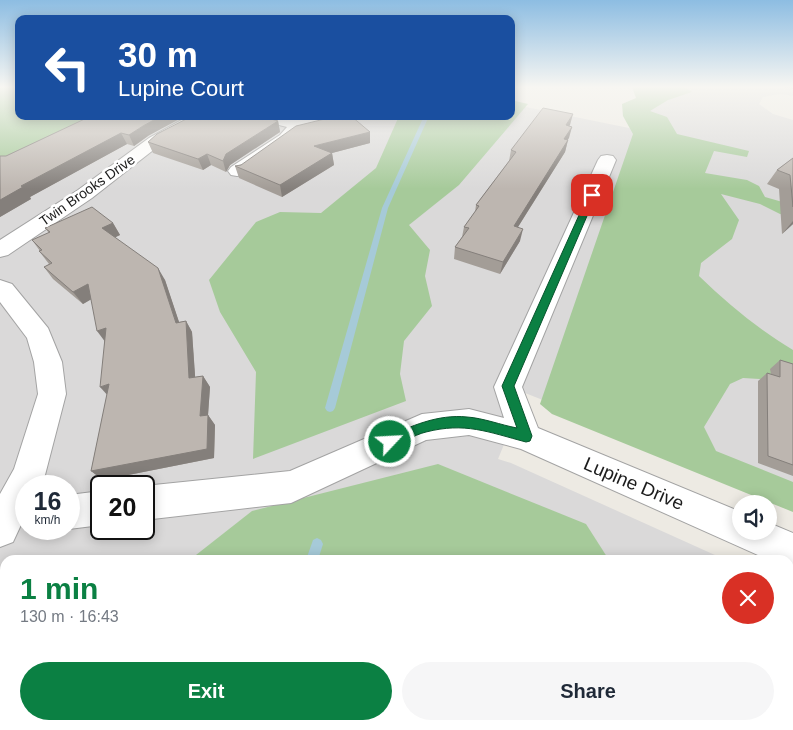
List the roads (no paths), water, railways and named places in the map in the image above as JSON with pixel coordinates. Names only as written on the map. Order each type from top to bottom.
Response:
[{"type":"street","name":"Twin Brooks Drive","points":[[0,250],[85,194],[155,141],[192,121]]},
{"type":"street","points":[[281,121],[300,123],[312,121]]},
{"type":"street","points":[[236,171],[286,138],[300,123]]},
{"type":"street","points":[[526,436],[508,386],[607,160]]},
{"type":"street","points":[[0,288],[4,290],[39,335],[48,362],[52,394],[28,475],[11,521]]},
{"type":"street","name":"Lupine Drive","points":[[155,502],[291,487],[422,427],[469,422],[526,436],[732,526]]},
{"type":"street","points":[[766,540],[793,552]]},
{"type":"waterway","points":[[330,408],[385,208],[425,121]]},
{"type":"waterway","points":[[314,555],[317,544]]}]
